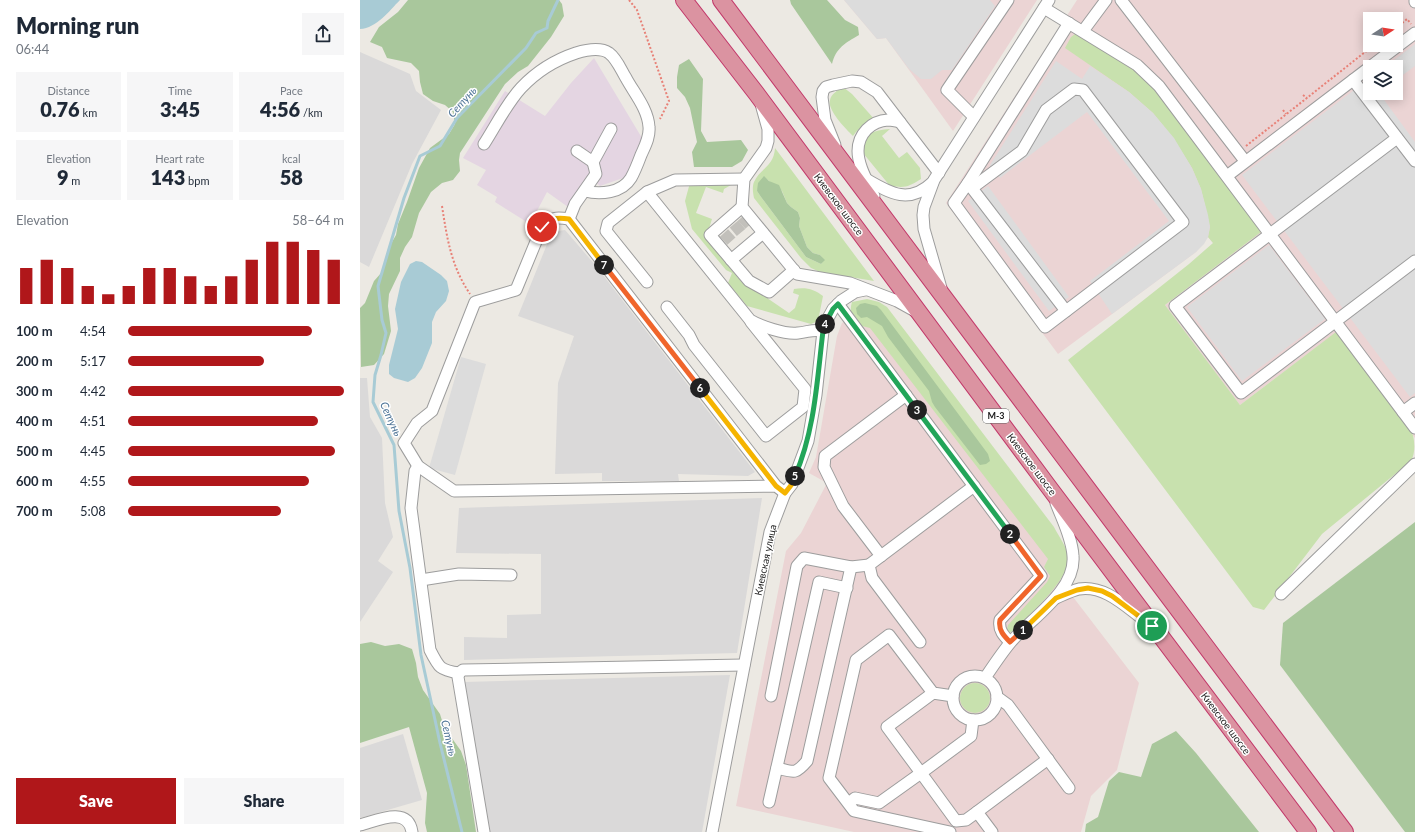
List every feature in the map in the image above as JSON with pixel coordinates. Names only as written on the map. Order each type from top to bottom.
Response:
[{"type":"highway","name":"Киевское шоссе","points":[[684,0],[756,93],[1152,626],[1308,832]]},
{"type":"highway","name":"М-3","points":[[721,0],[1345,832]]},
{"type":"street","points":[[974,117],[947,90],[1000,5],[1008,0]]},
{"type":"street","points":[[1083,32],[1106,0]]},
{"type":"street","points":[[1121,0],[1246,162]]},
{"type":"street","points":[[943,297],[926,237],[924,206],[937,176],[1046,4],[1069,23],[1137,65],[1159,86],[1415,428]]},
{"type":"street","points":[[970,185],[1022,151],[1046,110],[1074,89],[1083,90],[1183,222],[1045,327],[954,202],[970,185],[1069,23]]},
{"type":"street","points":[[1378,60],[1413,29]]},
{"type":"street","points":[[484,144],[514,97],[531,78],[561,58],[580,52],[596,50],[604,51],[614,58],[645,112],[649,125],[649,135],[631,178],[625,185],[607,192],[594,193],[585,191]]},
{"type":"street","points":[[1226,176],[1363,73]]},
{"type":"street","points":[[1354,80],[1415,161]]},
{"type":"street","points":[[845,82],[861,82],[876,92],[900,122],[937,176],[918,193],[908,196],[893,193],[867,180],[843,162],[825,120],[822,97],[826,87],[845,82]]},
{"type":"street","points":[[756,93],[768,130],[768,141],[766,148],[744,179],[737,216],[722,230],[710,235],[749,281],[769,292],[794,270]]},
{"type":"street","points":[[882,215],[867,180],[858,151],[861,138],[866,129],[876,123],[888,120],[900,122]]},
{"type":"street","points":[[593,162],[611,130]]},
{"type":"street","points":[[1397,138],[1175,306],[1241,393],[1415,261]]},
{"type":"street","points":[[569,219],[575,204],[596,174],[593,162],[577,151]]},
{"type":"street","points":[[647,282],[606,231],[608,223],[647,192],[675,180],[744,179]]},
{"type":"street","points":[[970,185],[1066,311]]},
{"type":"street","points":[[647,192],[805,389],[803,407],[766,436],[694,345],[689,335],[667,307]]},
{"type":"street","points":[[737,216],[754,236],[797,274],[850,284],[897,301],[921,315]]},
{"type":"street","points":[[776,486],[454,491],[418,466],[404,443],[417,423],[432,410],[475,302],[516,290],[542,227],[558,217],[569,219],[776,486],[785,493]]},
{"type":"street","points":[[731,260],[738,248],[754,236]]},
{"type":"street","name":"Киевская улица","points":[[712,832],[770,532],[785,493],[792,484],[808,441],[816,394],[823,331],[833,309],[838,304],[856,292],[865,290]]},
{"type":"street","points":[[838,304],[1041,576],[1000,620],[999,626],[1003,634],[1010,642]]},
{"type":"street","points":[[750,320],[759,325],[793,334],[814,330],[823,331]]},
{"type":"street","points":[[881,556],[843,506],[824,468],[825,456],[906,395]]},
{"type":"street","points":[[1403,412],[1415,403]]},
{"type":"street","points":[[1281,594],[1415,464]]},
{"type":"street","points":[[418,466],[415,471],[411,508],[430,650],[436,663],[444,670],[459,673],[463,670],[744,665]]},
{"type":"street","points":[[771,696],[797,566],[804,558],[851,567],[869,565],[974,486]]},
{"type":"street","points":[[985,678],[1010,642],[1056,598],[1072,571],[1073,555],[1065,526],[1048,486]]},
{"type":"street","points":[[869,565],[872,578],[920,642]]},
{"type":"street","points":[[776,768],[795,772],[799,770],[807,761],[851,567]]},
{"type":"street","points":[[421,580],[459,574],[512,575]]},
{"type":"street","points":[[769,802],[819,582],[847,588]]},
{"type":"street","points":[[1056,598],[1077,590],[1088,588],[1102,591],[1112,596],[1152,626]]},
{"type":"street","points":[[950,832],[854,811],[829,778],[856,660],[890,635],[933,693],[953,696]]},
{"type":"street","points":[[459,673],[458,677],[484,832]]},
{"type":"street","points":[[976,675],[985,678],[992,683],[997,697],[996,705],[990,715],[979,720],[973,720],[962,716],[958,712],[953,702],[956,685],[965,677],[976,675]]},
{"type":"street","points":[[933,693],[887,727],[956,821],[966,820],[1048,759]]},
{"type":"street","points":[[997,697],[1008,705],[1070,788]]},
{"type":"street","points":[[849,803],[855,798],[879,804],[971,736],[973,720]]},
{"type":"street","points":[[977,812],[992,832]]},
{"type":"street","points":[[360,825],[388,817],[398,816],[405,819],[411,826],[412,832]]},
{"type":"path","points":[[629,0],[637,10],[669,101],[660,119]]},
{"type":"path","points":[[1403,22],[1407,19],[1413,29]]},
{"type":"path","points":[[1238,152],[1365,52]]},
{"type":"path","points":[[1303,95],[1307,98]]},
{"type":"path","points":[[1283,110],[1286,114]]},
{"type":"path","points":[[442,206],[449,248],[462,282],[475,302]]},
{"type":"shaded area","points":[[844,0],[1037,0],[953,131],[886,38],[877,39]]},
{"type":"shaded area","points":[[844,0],[990,0],[995,6],[952,70],[942,70],[931,79],[921,79],[909,69],[886,38],[877,39]]},
{"type":"shaded area","points":[[1077,0],[1415,0],[1415,438],[1384,397],[1326,340],[1240,405],[1165,305],[1253,238],[1213,243],[1208,237],[1196,252],[1058,354],[946,203]]},
{"type":"shaded area","points":[[1415,44],[1415,66],[1403,75],[1403,60],[1394,60]]},
{"type":"shaded area","points":[[360,52],[410,74],[416,91],[441,110],[412,164],[369,267],[360,262]]},
{"type":"shaded area","points":[[594,58],[642,138],[626,177],[600,186],[588,177],[568,207],[547,192],[530,224],[495,202],[497,197],[477,185],[486,170],[463,158],[505,91],[545,116],[571,83]]},
{"type":"shaded area","points":[[1056,61],[1082,79],[1090,66],[1129,92],[1153,113],[1174,138],[1192,168],[1201,189],[1208,215],[1210,227],[1208,237],[1204,244],[1196,252],[1112,314],[1090,281],[1169,221],[1087,112],[1000,178],[990,165]]},
{"type":"shaded area","points":[[1363,83],[1363,100],[1384,100],[1415,142],[1415,393],[1410,397],[1242,175]]},
{"type":"shaded area","points":[[988,186],[1069,297],[1049,311],[968,201]]},
{"type":"shaded area","points":[[565,230],[596,266],[755,472],[748,476],[678,474],[679,481],[602,481],[602,473],[555,474],[558,383],[574,336],[518,316],[552,232]]},
{"type":"shaded area","points":[[1269,245],[1325,319],[1242,381],[1187,307]]},
{"type":"shaded area","points":[[858,311],[1049,558],[1047,563],[1139,683],[1117,770],[1091,796],[1081,832],[854,832],[736,806],[786,551],[801,533],[827,483],[809,473],[816,457],[837,336],[842,323]]},
{"type":"shaded area","points":[[461,357],[486,364],[455,475],[429,468]]},
{"type":"shaded area","points":[[360,378],[367,378],[370,417],[382,438],[385,503],[393,537],[378,561],[393,572],[360,622]]},
{"type":"shaded area","points":[[762,498],[737,653],[464,660],[464,637],[507,638],[507,615],[541,614],[541,554],[456,553],[459,508]]},
{"type":"shaded area","points":[[730,675],[702,832],[490,832],[464,682]]},
{"type":"shaded area","points":[[403,734],[422,800],[360,818],[360,748]]},
{"type":"green space","points":[[408,0],[559,0],[562,4],[564,16],[551,37],[528,66],[518,72],[505,84],[460,153],[460,171],[453,180],[442,183],[431,192],[419,213],[412,237],[400,258],[400,271],[389,294],[388,306],[391,331],[384,354],[374,365],[361,367],[360,308],[365,303],[374,281],[382,272],[388,249],[396,235],[398,224],[419,168],[430,148],[449,134],[455,124],[453,112],[445,105],[433,101],[423,94],[419,71],[411,63],[387,58],[382,47],[370,42],[379,27],[398,12]]},
{"type":"green space","points":[[790,0],[827,0],[845,20],[858,27],[859,35],[842,46],[836,54],[832,64],[791,4]]},
{"type":"green space","points":[[1078,34],[1133,68],[1156,89],[1261,232],[1165,305],[1240,405],[1336,332],[1413,435],[1414,449],[1411,461],[1322,534],[1264,610],[1253,607],[1068,360],[1189,264],[1213,243],[1208,237],[1210,227],[1201,189],[1192,168],[1173,138],[1153,113],[1129,92],[1065,48],[1071,37]]},
{"type":"green space","points":[[689,59],[703,79],[701,131],[707,142],[741,140],[748,150],[742,161],[732,167],[694,167],[692,152],[697,142],[690,108],[685,97],[677,88],[679,65]]},
{"type":"green space","points":[[843,87],[852,94],[875,120],[862,126],[853,136],[831,109],[830,100],[832,96]]},
{"type":"green space","points":[[890,129],[882,136],[899,158],[907,152],[920,168],[921,179],[913,184],[900,187],[890,186],[863,153],[864,141],[869,134],[879,130]]},
{"type":"green space","points":[[775,148],[874,281],[820,272],[811,268],[801,258],[754,198],[754,182],[772,159]],"holes":[[[764,177],[782,191],[787,203],[798,212],[800,218],[799,226],[807,247],[813,253],[820,255],[824,260],[821,264],[806,257],[757,191]]]},
{"type":"green space","points":[[764,176],[769,181],[779,185],[787,203],[798,212],[800,218],[799,226],[807,247],[813,253],[820,255],[825,260],[821,264],[806,257],[757,191],[758,183]]},
{"type":"green space","points":[[691,179],[730,182],[731,185],[724,189],[723,193],[706,187],[696,213],[712,219],[706,238],[738,278],[789,313],[795,308],[799,295],[793,293],[794,289],[806,288],[816,292],[823,296],[818,321],[811,324],[747,306],[728,283],[732,273],[726,270],[692,229],[685,201]]},
{"type":"green space","points":[[867,299],[879,302],[887,307],[1054,527],[1067,552],[1068,561],[1066,570],[1054,589],[1013,631],[1009,633],[1006,632],[1008,625],[1047,582],[1050,576],[1044,567],[1048,559],[870,328],[858,325],[851,312],[852,302]]},
{"type":"green space","points":[[865,303],[877,306],[881,310],[988,454],[990,461],[986,464],[980,465],[935,407],[929,391],[888,337],[882,326],[867,317],[861,318],[857,314],[856,308],[860,304]]},
{"type":"green space","points":[[1415,522],[1415,832],[1405,832],[1280,665],[1283,623]]},
{"type":"green space","points":[[371,642],[385,646],[399,644],[412,649],[418,677],[423,690],[440,714],[444,727],[461,751],[466,765],[476,832],[427,832],[425,823],[427,793],[409,727],[360,743],[360,644]]},
{"type":"green space","points":[[975,683],[986,687],[990,698],[986,709],[975,713],[964,709],[960,698],[964,687]]},
{"type":"green space","points":[[1176,731],[1196,753],[1259,832],[1085,832],[1086,824],[1098,817],[1109,781],[1119,772],[1141,777],[1152,744]]},
{"type":"water","points":[[360,0],[400,0],[387,14],[372,26],[360,29]]},
{"type":"water","points":[[416,261],[422,262],[441,275],[447,281],[449,291],[446,301],[436,312],[432,322],[432,343],[422,368],[415,378],[408,382],[394,378],[389,374],[389,365],[398,329],[395,309],[401,282],[410,264]]},
{"type":"waterway","name":"Сетунь","points":[[462,832],[440,743],[421,655],[410,568],[399,511],[394,445],[373,402],[375,375],[386,333],[382,320],[378,286],[404,198],[420,156],[440,146],[457,118],[526,48],[536,33],[547,28],[548,21],[558,0]]},
{"type":"tunnel","points":[[742,217],[753,229]]},
{"type":"tunnel","points":[[734,224],[744,236]]},
{"type":"tunnel","points":[[724,233],[735,245]]},
{"type":"route","points":[[542,227],[558,217],[569,219],[776,486],[785,493],[792,484],[798,471],[808,441],[816,394],[823,331],[833,309],[838,304],[1041,576],[1000,620],[999,626],[1003,634],[1010,642],[1056,598],[1077,590],[1088,588],[1102,591],[1112,596],[1152,626]]}]
